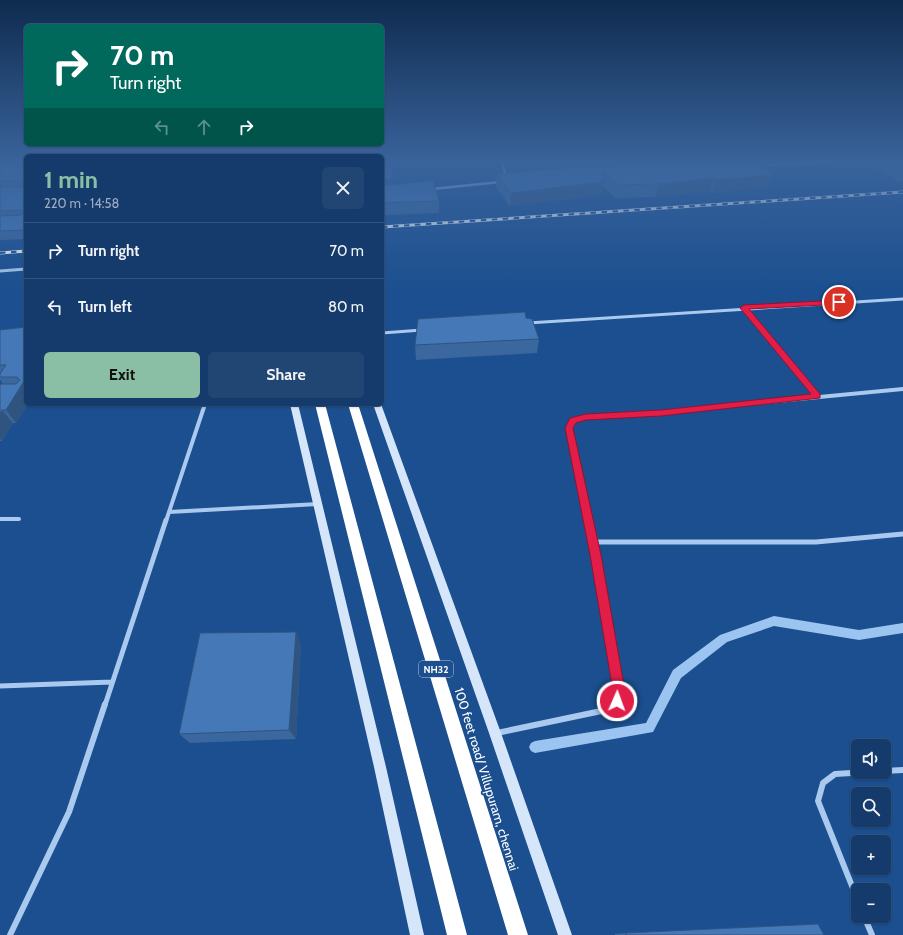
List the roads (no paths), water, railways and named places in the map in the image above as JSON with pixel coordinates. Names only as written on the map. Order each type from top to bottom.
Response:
[{"type":"highway","points":[[321,406],[457,935]]},
{"type":"highway","name":"100 feet road/ Villupuram, chennai","points":[[354,406],[518,935]]},
{"type":"street","points":[[0,271],[24,269]]},
{"type":"street","points":[[524,323],[903,299]]},
{"type":"street","points":[[744,308],[817,396]]},
{"type":"street","points":[[384,333],[429,329]]},
{"type":"street","points":[[495,733],[606,710],[617,701],[619,691],[593,542],[569,428],[573,420],[586,417],[661,413],[817,396],[903,389]]},
{"type":"street","points":[[10,935],[69,812],[204,406]]},
{"type":"street","points":[[294,406],[380,767],[417,935]]},
{"type":"street","points":[[378,406],[495,733],[565,935]]},
{"type":"street","points":[[169,512],[318,504]]},
{"type":"street","points":[[0,519],[20,518]]},
{"type":"street","points":[[593,542],[816,542],[903,534]]},
{"type":"street","points":[[0,686],[112,682]]},
{"type":"street","points":[[891,771],[903,770]]},
{"type":"street","points":[[851,773],[835,774],[824,783],[818,802],[851,884]]},
{"type":"street","points":[[867,923],[872,935]]},
{"type":"waterway","points":[[535,747],[649,728],[677,674],[724,638],[774,621],[859,635],[903,628]]},
{"type":"railway","points":[[384,227],[700,206]]},
{"type":"railway","points":[[0,253],[24,251]]}]
